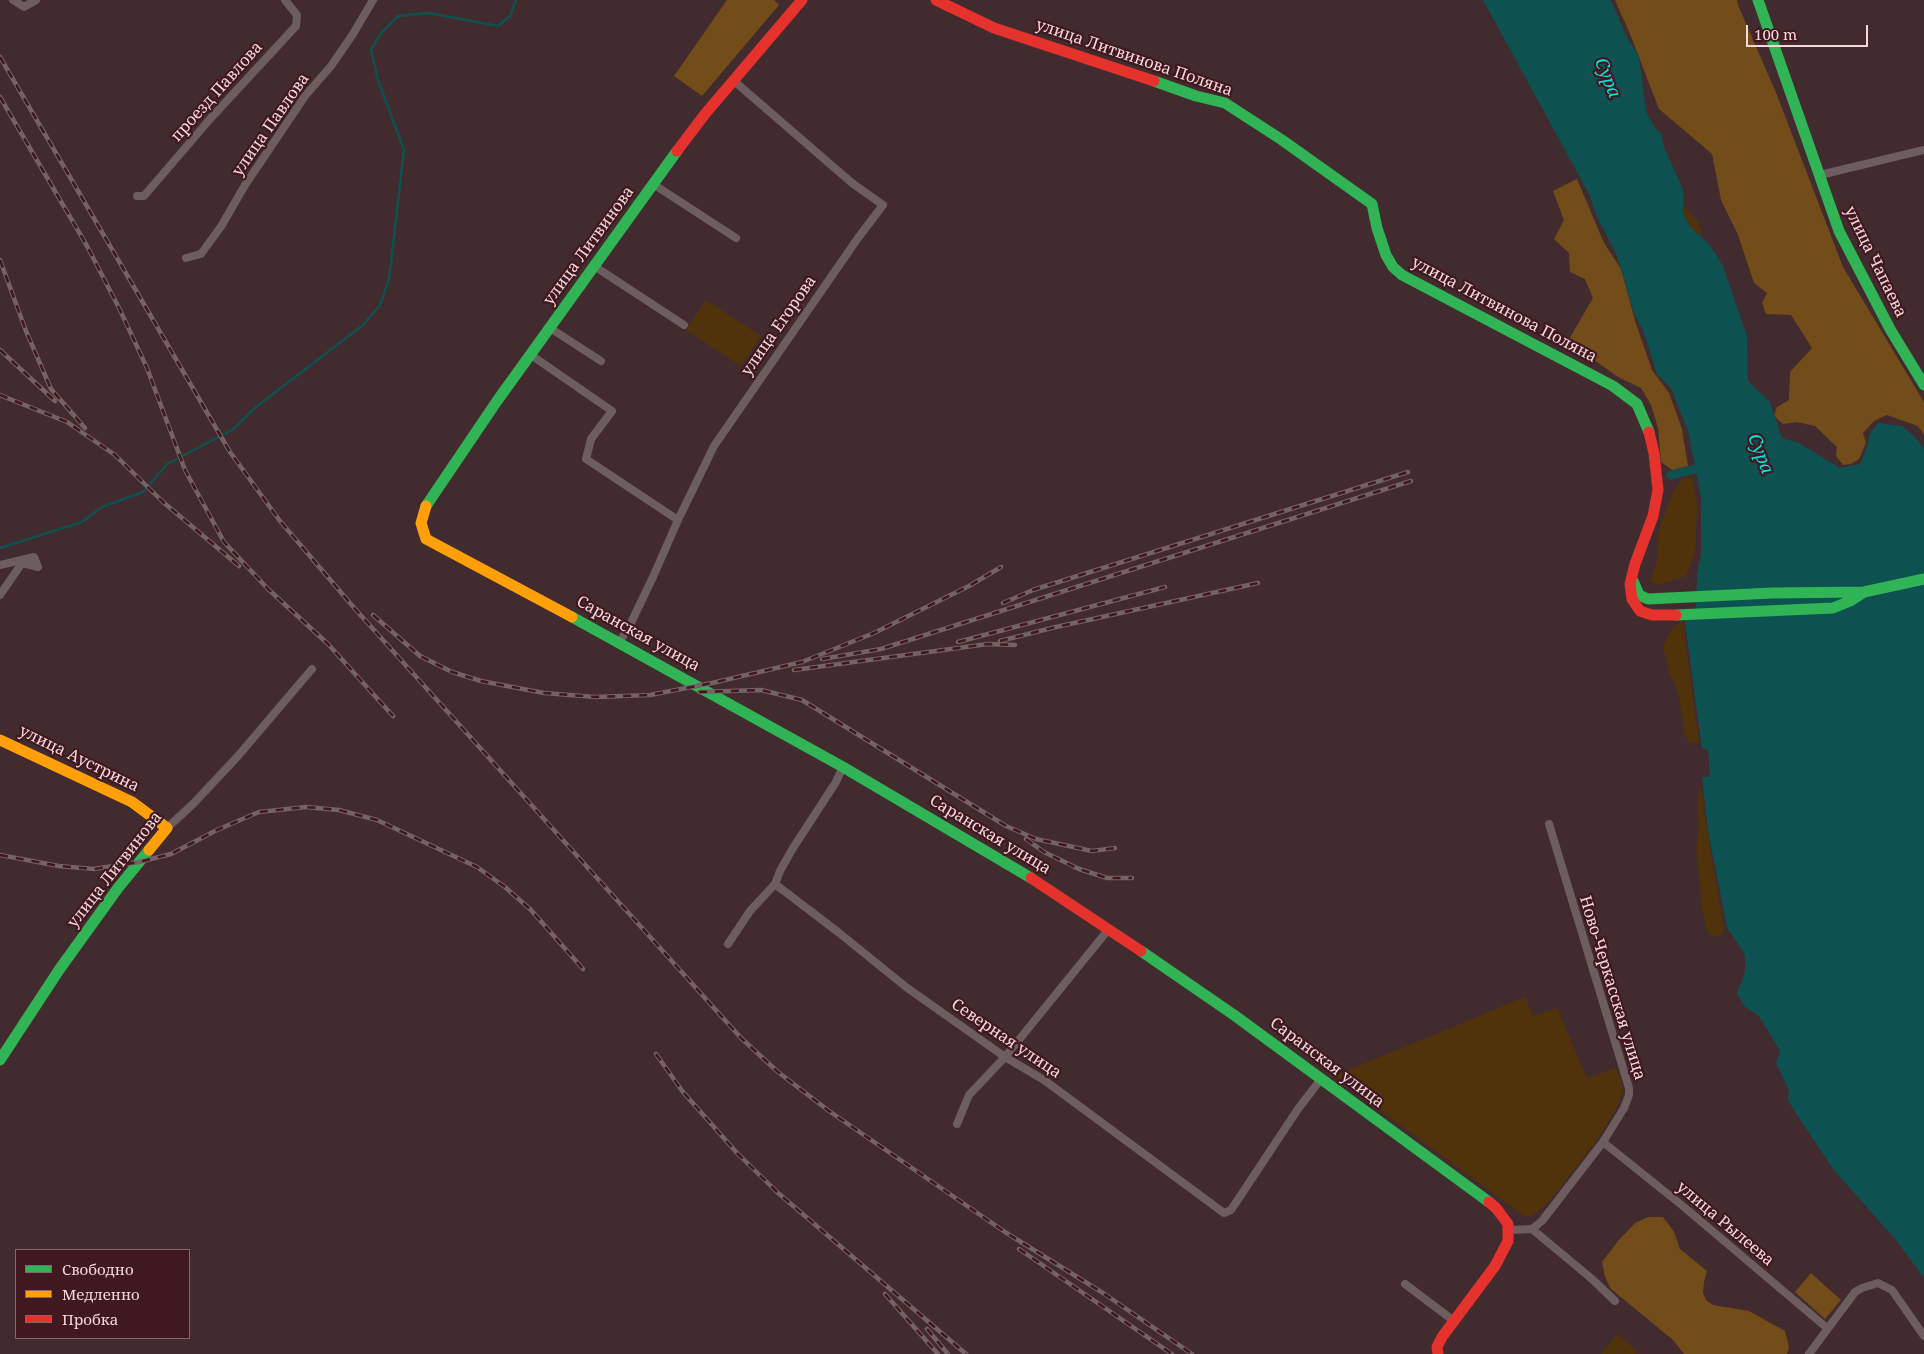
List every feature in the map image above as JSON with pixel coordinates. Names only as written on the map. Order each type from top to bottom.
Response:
[{"type":"main road","name":"улица Литвинова","points":[[421,524],[426,504],[653,184],[705,114],[802,0]]},
{"type":"main road","name":"улица Литвинова Поляна","points":[[936,0],[994,28],[1225,104],[1282,140],[1372,204],[1377,228],[1386,255],[1393,267],[1402,275],[1626,394],[1637,404],[1647,425],[1654,453],[1658,490],[1653,516],[1632,577]]},
{"type":"main road","name":"улица Чапаева","points":[[1758,0],[1839,231],[1890,329],[1924,385]]},
{"type":"main road","name":"Саранская улица","points":[[421,524],[426,539],[619,642],[843,767],[1048,888],[1234,1015],[1487,1201],[1502,1216],[1510,1230]]},
{"type":"main road","points":[[1632,577],[1636,589],[1642,598],[1648,599],[1772,593],[1864,592],[1924,579]]},
{"type":"main road","points":[[1632,577],[1630,591],[1636,606],[1640,610],[1652,615],[1833,608],[1850,601],[1864,592]]},
{"type":"main road","name":"улица Аустрина","points":[[0,740],[132,802],[167,828]]},
{"type":"main road","name":"улица Литвинова","points":[[0,1060],[59,970],[118,888],[167,828]]},
{"type":"main road","points":[[1435,1352],[1454,1321],[1495,1266],[1508,1241],[1510,1230]]},
{"type":"street","points":[[13,0],[24,8],[36,0]]},
{"type":"street","name":"проезд Павлова","points":[[137,196],[144,196],[210,119],[296,26],[298,15],[285,0]]},
{"type":"street","name":"улица Павлова","points":[[186,258],[201,254],[222,225],[245,185],[305,96],[331,66],[353,34],[373,0]]},
{"type":"street","name":"улица Егорова","points":[[619,642],[628,629],[714,446],[852,246],[883,205],[852,183],[734,81]]},
{"type":"street","points":[[1820,175],[1924,150]]},
{"type":"street","points":[[653,184],[736,238]]},
{"type":"street","points":[[594,266],[684,325]]},
{"type":"street","points":[[550,328],[601,361]]},
{"type":"street","points":[[531,355],[612,411],[591,439],[586,459],[678,520]]},
{"type":"street","points":[[0,564],[34,557],[38,567],[22,563],[0,596]]},
{"type":"street","name":"улица Литвинова","points":[[167,828],[193,804],[238,756],[312,669]]},
{"type":"street","points":[[728,944],[750,911],[775,884],[792,848],[836,782],[843,767]]},
{"type":"street","name":"Ново-Черкасская улица","points":[[1532,1229],[1542,1221],[1603,1142],[1624,1108],[1629,1095],[1629,1088],[1549,824]]},
{"type":"street","name":"Северная улица","points":[[775,884],[906,987],[1005,1057],[1044,1080],[1224,1213],[1230,1210],[1320,1078]]},
{"type":"street","points":[[957,1124],[969,1095],[1005,1057],[1108,930]]},
{"type":"street","name":"улица Рылеева","points":[[1603,1142],[1684,1207],[1827,1328]]},
{"type":"street","points":[[1510,1230],[1532,1229],[1592,1279],[1615,1301]]},
{"type":"street","points":[[1405,1284],[1454,1321]]},
{"type":"street","points":[[1809,1354],[1849,1298],[1862,1288],[1878,1284],[1892,1290],[1924,1336]]},
{"type":"shaded area","points":[[727,0],[774,0],[779,5],[702,96],[674,76]]},
{"type":"shaded area","points":[[1615,0],[1737,0],[1777,95],[1843,267],[1924,402],[1924,435],[1918,426],[1887,415],[1874,421],[1863,433],[1866,443],[1859,459],[1851,464],[1843,465],[1836,456],[1837,447],[1815,426],[1796,422],[1783,424],[1774,416],[1777,407],[1789,400],[1790,372],[1812,348],[1791,315],[1766,314],[1762,303],[1767,293],[1754,283],[1738,235],[1721,200],[1712,154],[1659,109]]},
{"type":"shaded area","points":[[1577,179],[1604,243],[1621,269],[1636,324],[1652,370],[1669,393],[1682,429],[1688,466],[1672,470],[1661,462],[1658,428],[1651,405],[1641,388],[1618,377],[1568,341],[1593,298],[1585,279],[1570,272],[1569,253],[1554,239],[1564,220],[1553,191]]},
{"type":"shaded area","points":[[1684,206],[1697,220],[1702,231],[1700,236],[1690,227],[1683,212]]},
{"type":"shaded area","points":[[706,300],[761,336],[741,366],[686,330]]},
{"type":"shaded area","points":[[1693,477],[1697,506],[1695,554],[1686,576],[1658,585],[1650,581],[1657,562],[1658,532],[1672,494],[1682,479]]},
{"type":"shaded area","points":[[1682,619],[1699,742],[1690,744],[1684,732],[1679,696],[1668,669],[1663,647],[1669,633]]},
{"type":"shaded area","points":[[1699,790],[1702,790],[1705,819],[1724,929],[1720,937],[1708,935],[1702,909],[1696,847],[1699,827],[1697,810]]},
{"type":"shaded area","points":[[1525,997],[1533,1016],[1557,1008],[1587,1078],[1616,1068],[1623,1090],[1617,1107],[1597,1140],[1548,1203],[1532,1216],[1524,1216],[1334,1076]]},
{"type":"shaded area","points":[[1648,1217],[1663,1217],[1674,1232],[1680,1249],[1707,1271],[1703,1293],[1706,1300],[1713,1305],[1749,1311],[1785,1331],[1789,1347],[1787,1354],[1684,1354],[1673,1340],[1611,1289],[1605,1277],[1602,1262],[1635,1223]]},
{"type":"shaded area","points":[[1811,1273],[1841,1300],[1825,1319],[1795,1292]]},
{"type":"shaded area","points":[[1617,1334],[1637,1351],[1635,1354],[1601,1354]]},
{"type":"water","name":"Сура","points":[[1483,0],[1611,0],[1626,36],[1639,56],[1646,112],[1656,129],[1661,133],[1664,147],[1684,192],[1683,212],[1690,227],[1710,245],[1723,266],[1747,336],[1748,381],[1770,402],[1782,438],[1799,443],[1840,468],[1860,464],[1870,434],[1878,423],[1902,426],[1915,437],[1924,449],[1924,1278],[1896,1240],[1833,1169],[1797,1115],[1788,1100],[1789,1090],[1776,1063],[1780,1051],[1759,1016],[1744,1006],[1737,993],[1745,972],[1745,955],[1727,927],[1708,831],[1702,777],[1710,777],[1708,749],[1702,749],[1684,615],[1696,614],[1697,573],[1701,555],[1701,497],[1688,431],[1671,388],[1657,374],[1643,330],[1635,316],[1616,253],[1597,217],[1590,196]]},
{"type":"waterway","points":[[0,548],[82,522],[102,507],[143,492],[167,464],[232,430],[256,407],[363,325],[380,305],[389,279],[404,150],[378,80],[371,50],[381,33],[398,16],[429,13],[498,26],[510,16],[516,0]]},
{"type":"waterway","points":[[1671,475],[1695,469]]},
{"type":"railway","points":[[0,57],[230,452],[280,521],[356,610],[741,1038],[778,1072],[829,1111],[1005,1232],[1103,1293],[1192,1354]]},
{"type":"railway","points":[[0,97],[87,246],[120,310],[147,368],[185,470],[224,542],[268,589],[328,644],[393,716]]},
{"type":"railway","points":[[0,260],[26,331],[51,389],[85,428]]},
{"type":"railway","points":[[0,350],[55,401]]},
{"type":"railway","points":[[0,395],[67,422],[115,455],[163,502],[239,566]]},
{"type":"railway","points":[[1003,603],[1033,590],[1408,472]]},
{"type":"railway","points":[[822,659],[881,649],[1411,481]]},
{"type":"railway","points":[[373,615],[420,656],[452,672],[481,681],[544,693],[595,697],[650,695],[802,662],[874,633],[969,586],[1001,567]]},
{"type":"railway","points":[[1000,641],[1258,583]]},
{"type":"railway","points":[[958,642],[1165,587]]},
{"type":"railway","points":[[794,670],[988,644],[1015,645]]},
{"type":"railway","points":[[699,692],[761,690],[802,700],[1006,826],[1036,839],[1092,851],[1115,848]]},
{"type":"railway","points":[[0,855],[59,866],[94,869],[139,862],[171,854],[217,830],[259,812],[306,807],[339,810],[377,820],[477,867],[505,887],[531,910],[583,969]]},
{"type":"railway","points":[[1026,839],[1044,852],[1079,869],[1107,878],[1132,878]]},
{"type":"railway","points":[[656,1054],[683,1092],[737,1153],[777,1192],[966,1354]]},
{"type":"railway","points":[[1019,1249],[1172,1354]]},
{"type":"railway","points":[[885,1294],[938,1354]]},
{"type":"railway","points":[[927,1329],[948,1354]]},
{"type":"traffic: fast","points":[[1758,0],[1839,231],[1890,329],[1924,385]]},
{"type":"traffic: fast","points":[[1154,81],[1196,96],[1225,103],[1282,140],[1372,204],[1377,228],[1386,255],[1393,267],[1402,275],[1613,386],[1637,404],[1649,432]]},
{"type":"traffic: fast","points":[[426,506],[497,401],[677,151]]},
{"type":"traffic: fast","points":[[1633,581],[1639,595],[1648,599],[1772,593],[1864,592],[1924,579]]},
{"type":"traffic: fast","points":[[1676,615],[1833,608],[1850,601],[1864,592]]},
{"type":"traffic: fast","points":[[572,617],[843,767],[1031,878]]},
{"type":"traffic: fast","points":[[0,1060],[59,970],[118,888],[149,850]]},
{"type":"traffic: fast","points":[[1141,951],[1234,1015],[1489,1202]]},
{"type":"traffic: slow","points":[[426,506],[421,523],[426,539],[572,617]]},
{"type":"traffic: slow","points":[[0,740],[132,802],[167,828],[149,850]]},
{"type":"traffic: jam","points":[[677,151],[705,114],[802,0]]},
{"type":"traffic: jam","points":[[936,0],[994,28],[1154,81]]},
{"type":"traffic: jam","points":[[1649,432],[1654,453],[1658,490],[1653,516],[1635,564],[1630,584],[1632,599],[1640,611],[1652,615],[1676,615]]},
{"type":"traffic: jam","points":[[1031,878],[1141,951]]},
{"type":"traffic: jam","points":[[1438,1354],[1437,1347],[1442,1337],[1495,1266],[1508,1241],[1508,1224],[1489,1202]]}]
